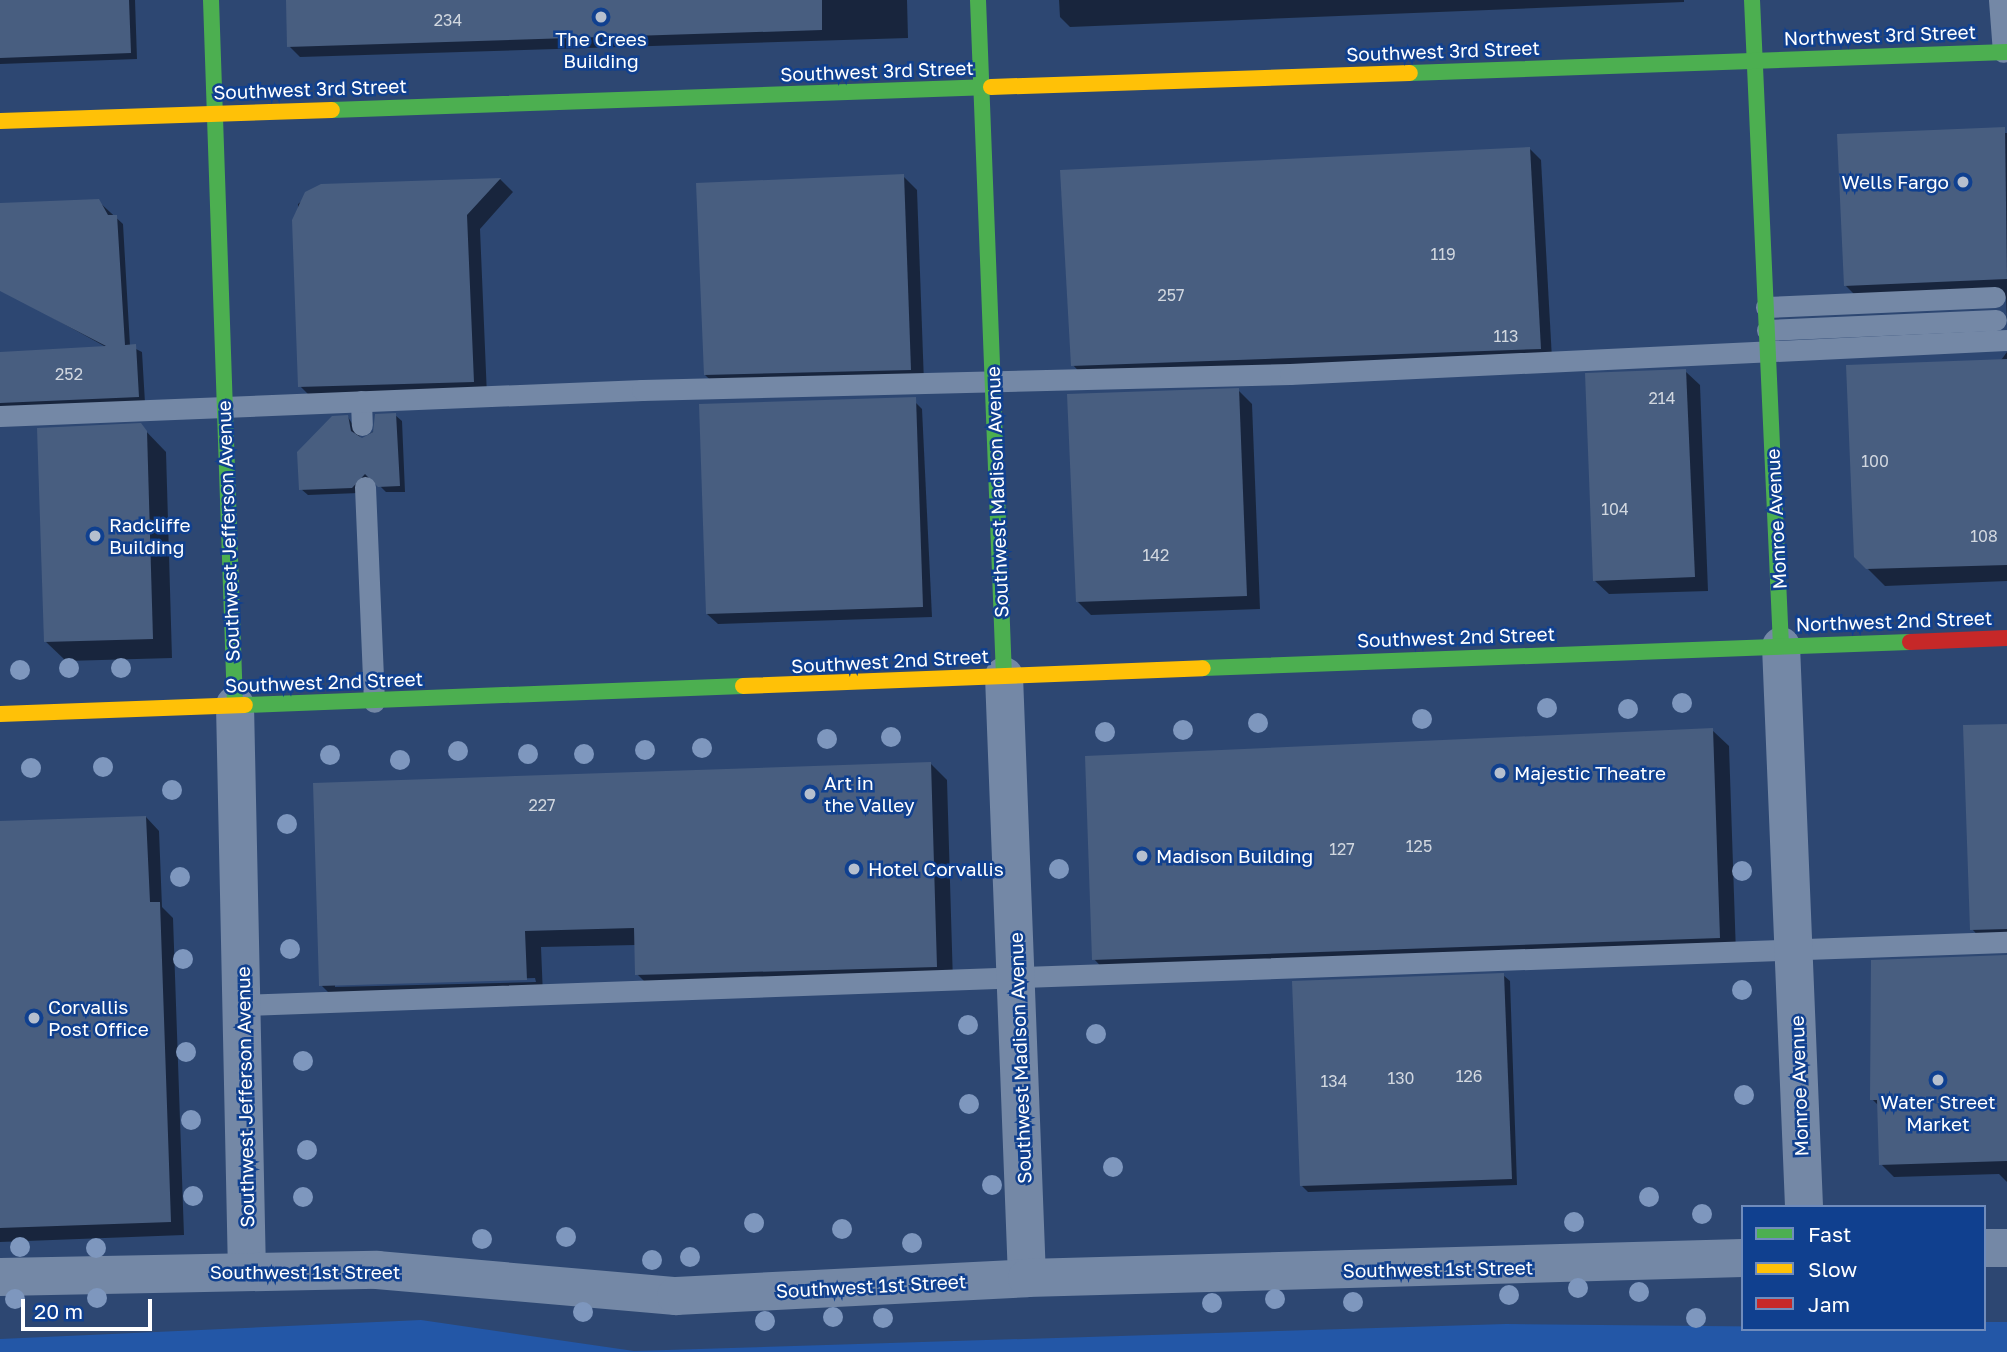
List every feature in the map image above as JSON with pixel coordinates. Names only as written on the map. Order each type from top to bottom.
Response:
[{"type":"main road","name":"Southwest Jefferson Avenue","points":[[211,0],[235,705]]},
{"type":"main road","name":"Southwest Madison Avenue","points":[[978,0],[1004,676]]},
{"type":"main road","name":"Monroe Avenue","points":[[1752,0],[1782,646]]},
{"type":"main road","name":"Northwest 3rd Street","points":[[1755,60],[2005,52]]},
{"type":"main road","name":"Southwest 3rd Street","points":[[0,121],[1755,60]]},
{"type":"main road","name":"Northwest 2nd Street","points":[[1782,646],[2007,638]]},
{"type":"main road","name":"Southwest 2nd Street","points":[[0,714],[374,702],[1782,646]]},
{"type":"street","name":"Monroe Avenue","points":[[1782,646],[1804,1205]]},
{"type":"street","name":"Southwest Madison Avenue","points":[[1004,676],[1018,974],[1027,1278]]},
{"type":"street","name":"Southwest Jefferson Avenue","points":[[235,705],[247,1271]]},
{"type":"street","points":[[1986,1248],[2007,1248]]},
{"type":"street","name":"Southwest 1st Street","points":[[0,1276],[247,1271],[453,1273],[676,1296],[1027,1278],[1741,1258]]},
{"type":"lane","points":[[1999,0],[2005,52]]},
{"type":"lane","points":[[1766,307],[1995,297]]},
{"type":"lane","points":[[0,416],[361,401],[1408,369],[1996,320]]},
{"type":"lane","points":[[1767,339],[2007,340]]},
{"type":"lane","points":[[361,401],[362,425]]},
{"type":"lane","points":[[365,487],[374,702]]},
{"type":"lane","points":[[243,1005],[1018,974],[2007,942]]},
{"type":"shaded area","points":[[421,1320],[634,1351],[1506,1324],[1741,1326],[1741,1331],[1986,1331],[1986,1322],[2007,1322],[2007,1352],[0,1352],[0,1339]]},
{"type":"building","points":[[0,0],[129,0],[131,53],[0,58]]},
{"type":"building","points":[[286,0],[822,0],[822,30],[287,47]]},
{"type":"building","points":[[2005,127],[2007,279],[1844,286],[1837,134]]},
{"type":"building","points":[[1530,147],[1541,349],[1071,366],[1060,170]]},
{"type":"building","points":[[904,174],[911,370],[704,375],[696,183]]},
{"type":"building","points":[[501,178],[467,215],[474,382],[298,387],[292,220],[305,192],[321,184]]},
{"type":"building","points":[[99,199],[108,215],[117,215],[125,345],[136,344],[139,397],[0,403],[0,352],[106,346],[0,291],[0,203]]},
{"type":"building","points":[[2007,359],[2007,565],[1866,569],[1854,557],[1846,365]]},
{"type":"building","points":[[1686,369],[1695,577],[1593,581],[1585,373]]},
{"type":"building","points":[[1239,388],[1247,596],[1076,602],[1067,394]]},
{"type":"building","points":[[916,397],[923,607],[706,614],[699,404]]},
{"type":"building","points":[[396,413],[400,486],[378,487],[365,474],[352,488],[299,490],[297,452],[332,416],[348,415],[351,431],[362,438],[373,432],[375,414]]},
{"type":"building","name":"Radcliffe Building","points":[[141,423],[147,431],[153,639],[44,642],[37,428]]},
{"type":"building","points":[[2007,724],[2007,929],[1970,930],[1963,725]]},
{"type":"building","points":[[1713,728],[1720,938],[1092,960],[1085,756]]},
{"type":"building","points":[[931,762],[937,967],[635,975],[634,928],[525,931],[527,980],[319,986],[313,783]]},
{"type":"building","points":[[146,816],[150,902],[160,902],[171,1222],[0,1228],[0,821]]},
{"type":"building","name":"Water Street Market","points":[[2007,955],[2007,1161],[1879,1165],[1877,1100],[1870,1100],[1871,960]]},
{"type":"building","points":[[1504,973],[1512,1179],[1300,1186],[1292,981]]},
{"type":"traffic: fast","points":[[211,0],[235,705]]},
{"type":"traffic: fast","points":[[978,0],[1004,676]]},
{"type":"traffic: fast","points":[[1752,0],[1781,646]]},
{"type":"traffic: fast","points":[[1410,73],[2007,52]]},
{"type":"traffic: fast","points":[[332,110],[991,87]]},
{"type":"traffic: fast","points":[[1203,668],[1910,642]]},
{"type":"traffic: fast","points":[[245,705],[743,686]]},
{"type":"traffic: slow","points":[[991,87],[1410,73]]},
{"type":"traffic: slow","points":[[0,121],[332,110]]},
{"type":"traffic: slow","points":[[743,686],[1203,668]]},
{"type":"traffic: slow","points":[[0,714],[245,705]]},
{"type":"traffic: jam","points":[[1910,642],[2007,638]]},
{"type":"place","name":"The Crees Building","points":[[601,17]]},
{"type":"place","name":"Wells Fargo","points":[[1963,182]]},
{"type":"place","name":"Radcliffe Building","points":[[95,536]]},
{"type":"place","name":"Majestic Theatre","points":[[1500,773]]},
{"type":"place","name":"Art in the Valley","points":[[810,794]]},
{"type":"place","name":"Madison Building","points":[[1142,856]]},
{"type":"place","name":"Hotel Corvallis","points":[[854,869]]},
{"type":"place","name":"Corvallis Post Office","points":[[34,1018]]},
{"type":"place","name":"Water Street Market","points":[[1938,1080]]}]
